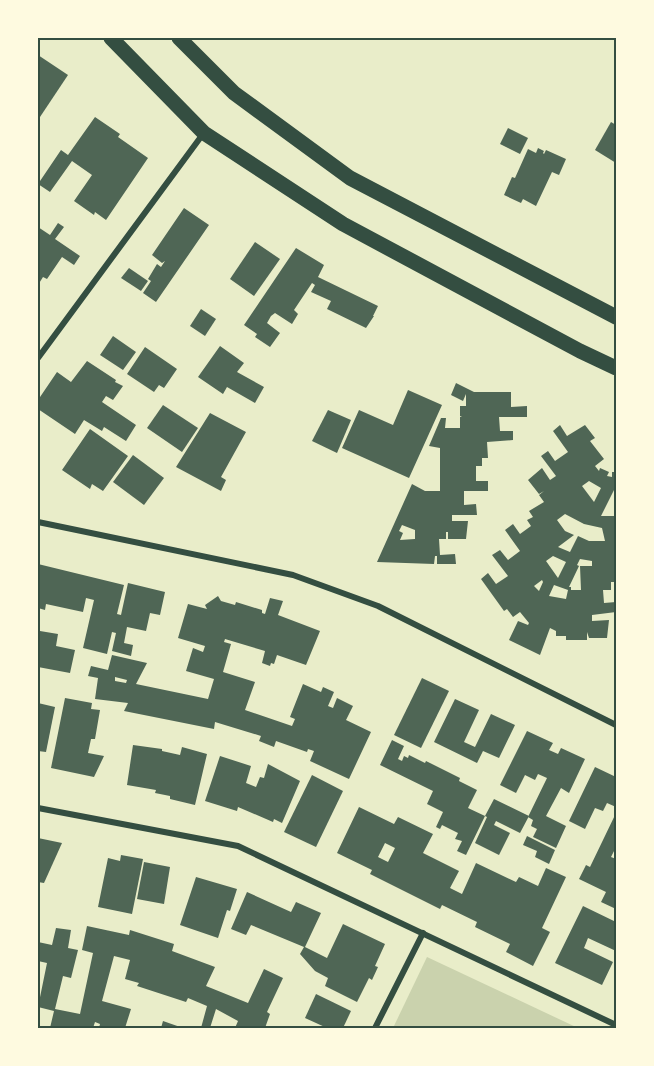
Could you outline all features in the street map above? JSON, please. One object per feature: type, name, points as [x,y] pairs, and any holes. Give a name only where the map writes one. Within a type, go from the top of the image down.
[{"type":"main road","points":[[111,38],[204,133],[343,224],[616,369]]},
{"type":"main road","points":[[179,38],[234,93],[350,178],[616,317]]},
{"type":"street","points":[[38,358],[204,133]]},
{"type":"street","points":[[38,522],[293,575],[378,606],[616,725]]},
{"type":"street","points":[[38,808],[238,846],[616,1025]]},
{"type":"street","points":[[375,1029],[423,933]]},
{"type":"green space","points":[[427,957],[578,1028],[393,1028]]},
{"type":"building","points":[[38,55],[68,75],[38,120]]},
{"type":"building","points":[[95,117],[120,134],[118,137],[148,158],[106,220],[95,212],[94,215],[74,201],[92,175],[72,161],[50,192],[38,184],[61,150],[68,155]]},
{"type":"building","points":[[611,122],[616,125],[616,163],[595,150]]},
{"type":"building","points":[[508,128],[528,138],[520,154],[500,144]]},
{"type":"building","points":[[538,148],[544,151],[544,154],[546,150],[566,159],[559,175],[552,172],[536,206],[523,199],[521,203],[504,195],[512,177],[515,178],[528,149],[536,153]]},
{"type":"building","points":[[184,208],[209,225],[156,302],[143,293],[151,281],[148,279],[157,264],[161,267],[165,261],[162,263],[152,255]]},
{"type":"building","points":[[58,223],[64,227],[55,239],[80,256],[74,265],[62,257],[47,279],[43,277],[38,285],[38,227],[50,235]]},
{"type":"building","points":[[255,242],[280,259],[254,296],[230,279]]},
{"type":"building","points":[[296,248],[324,265],[318,277],[378,306],[366,328],[327,309],[331,301],[311,292],[315,285],[312,283],[294,310],[298,314],[292,324],[275,313],[271,316],[267,323],[280,333],[270,347],[255,337],[257,334],[244,325]]},
{"type":"building","points":[[129,268],[148,281],[141,291],[121,278]]},
{"type":"building","points":[[201,309],[216,319],[205,336],[190,326]]},
{"type":"building","points":[[113,336],[136,352],[123,370],[100,355]]},
{"type":"building","points":[[220,346],[244,363],[237,372],[264,387],[255,403],[227,387],[223,394],[198,377]]},
{"type":"building","points":[[145,347],[177,369],[164,388],[159,385],[154,392],[127,374]]},
{"type":"building","points":[[87,361],[123,386],[113,400],[106,396],[102,402],[136,425],[126,441],[104,427],[102,431],[84,420],[75,434],[38,409],[38,400],[57,372],[71,382]]},
{"type":"building","points":[[456,383],[474,392],[511,392],[511,407],[527,406],[527,417],[499,417],[500,431],[513,431],[513,440],[487,442],[488,458],[482,458],[482,466],[476,466],[476,481],[488,481],[488,491],[464,491],[464,505],[476,504],[477,515],[452,515],[452,521],[468,521],[466,539],[448,539],[448,532],[446,532],[446,539],[439,539],[440,555],[455,554],[456,564],[437,564],[437,556],[435,556],[434,564],[377,562],[412,484],[425,491],[440,491],[440,448],[429,446],[441,418],[446,418],[445,428],[460,428],[460,417],[462,417],[460,406],[466,406],[466,394],[463,401],[451,395]],"holes":[[[402,525],[415,530],[415,539],[400,540],[403,533],[399,531]]]},
{"type":"building","points":[[408,390],[442,405],[409,478],[342,448],[359,410],[393,425]]},
{"type":"building","points":[[163,405],[198,428],[182,452],[147,428]]},
{"type":"building","points":[[328,410],[351,420],[337,453],[312,441]]},
{"type":"building","points":[[210,413],[246,432],[221,477],[226,480],[221,491],[176,467]]},
{"type":"building","points":[[560,425],[567,436],[585,425],[595,438],[590,441],[604,459],[595,466],[599,471],[600,468],[609,472],[607,476],[612,477],[612,472],[616,472],[616,491],[614,490],[601,516],[616,516],[616,582],[611,582],[611,590],[603,590],[604,603],[616,602],[616,612],[592,615],[592,621],[609,620],[607,638],[589,638],[587,632],[587,640],[566,640],[566,636],[556,636],[556,631],[550,628],[540,655],[509,640],[518,621],[528,625],[529,623],[520,612],[513,617],[507,609],[504,611],[481,579],[488,573],[496,584],[508,576],[492,555],[500,550],[508,560],[520,551],[505,530],[513,524],[520,534],[531,526],[527,520],[533,517],[529,511],[544,502],[539,495],[544,491],[539,494],[528,480],[542,468],[550,480],[556,476],[541,456],[548,451],[555,461],[568,452],[553,431]],"holes":[[[589,481],[601,488],[594,502],[582,486]],[[565,514],[584,524],[602,528],[605,541],[589,541],[578,536],[570,552],[558,547],[574,535],[565,531],[557,520]],[[553,556],[566,562],[558,578],[546,561]],[[580,559],[592,561],[592,566],[580,566],[581,590],[571,590],[569,587],[579,566],[577,565]],[[542,580],[543,582],[539,591],[534,586]],[[554,585],[568,590],[566,599],[549,596]]]},
{"type":"building","points":[[90,429],[128,456],[103,491],[92,484],[90,489],[62,470]]},
{"type":"building","points":[[133,455],[164,478],[144,505],[113,482]]},
{"type":"building","points":[[38,564],[124,585],[117,614],[121,615],[128,583],[165,592],[160,615],[150,613],[146,631],[127,627],[124,643],[133,645],[131,656],[112,651],[116,633],[112,632],[107,654],[83,648],[94,600],[86,598],[83,612],[46,604],[45,610],[38,608]]},
{"type":"building","points":[[218,596],[221,601],[235,605],[236,602],[262,610],[265,614],[270,598],[283,601],[278,615],[320,631],[306,665],[277,655],[274,664],[271,663],[270,666],[262,663],[265,651],[225,639],[224,642],[231,644],[223,672],[255,682],[245,710],[292,726],[295,719],[290,717],[303,684],[321,692],[323,687],[334,692],[328,706],[333,708],[337,698],[353,706],[346,720],[371,732],[349,779],[310,761],[314,751],[308,749],[307,752],[276,741],[274,747],[259,741],[261,736],[215,722],[214,729],[124,711],[128,703],[95,699],[98,678],[88,676],[91,666],[108,670],[112,655],[147,663],[136,684],[208,699],[214,679],[186,671],[193,648],[203,652],[205,646],[178,638],[188,604],[207,609],[205,605]],"holes":[[[115,677],[127,680],[126,683],[115,681]]]},
{"type":"building","points":[[40,631],[58,634],[56,646],[75,650],[70,673],[38,667]]},
{"type":"building","points":[[422,678],[449,691],[421,748],[394,735]]},
{"type":"building","points":[[65,698],[92,703],[91,709],[100,710],[95,739],[91,739],[88,753],[104,756],[94,777],[51,768]]},
{"type":"building","points":[[455,699],[479,710],[464,742],[475,747],[491,714],[515,725],[499,758],[483,751],[477,763],[434,742]]},
{"type":"building","points":[[38,703],[55,707],[46,752],[38,751]]},
{"type":"building","points":[[527,731],[553,743],[549,750],[558,754],[561,748],[585,759],[569,793],[561,788],[546,816],[566,826],[556,848],[533,837],[537,829],[531,826],[533,820],[528,817],[547,778],[538,774],[535,780],[525,775],[516,793],[500,785]]},
{"type":"building","points":[[392,740],[404,746],[398,759],[402,761],[404,756],[408,758],[409,755],[425,763],[426,761],[460,778],[459,781],[477,790],[468,808],[485,816],[466,855],[457,851],[462,841],[455,839],[458,833],[442,825],[440,829],[436,827],[443,812],[427,804],[433,791],[380,765]]},
{"type":"building","points":[[133,745],[162,749],[162,751],[180,755],[182,747],[207,754],[195,805],[170,799],[170,796],[155,793],[156,790],[127,785]]},
{"type":"building","points":[[220,756],[251,766],[246,783],[256,787],[260,777],[264,778],[268,764],[300,781],[282,823],[274,819],[273,822],[238,807],[237,811],[205,801]]},
{"type":"building","points":[[595,767],[616,777],[616,807],[607,803],[603,811],[595,808],[585,829],[569,821]]},
{"type":"building","points":[[312,775],[343,791],[316,847],[284,832]]},
{"type":"building","points":[[494,799],[529,816],[520,833],[496,821],[494,825],[510,833],[499,855],[475,843],[487,817],[485,816]]},
{"type":"building","points":[[359,807],[394,824],[398,817],[433,834],[423,853],[459,871],[450,888],[462,894],[476,863],[516,882],[519,877],[538,886],[546,868],[566,877],[542,928],[550,932],[533,966],[506,952],[510,944],[475,927],[477,922],[442,905],[440,909],[370,874],[372,870],[337,853]],"holes":[[[385,843],[395,848],[388,862],[378,857]]]},
{"type":"building","points":[[616,813],[616,847],[611,857],[616,859],[616,909],[601,902],[606,892],[579,879],[586,865],[590,867]]},
{"type":"building","points":[[527,836],[555,850],[549,864],[535,857],[537,851],[523,845]]},
{"type":"building","points":[[38,838],[62,843],[44,883],[38,882]]},
{"type":"building","points":[[121,855],[143,859],[132,914],[98,907],[108,858],[120,861]]},
{"type":"building","points":[[144,862],[170,867],[164,904],[137,899]]},
{"type":"building","points":[[196,877],[237,889],[218,938],[180,925]]},
{"type":"building","points":[[247,892],[291,912],[296,902],[321,913],[305,947],[327,958],[343,924],[385,944],[375,966],[378,967],[372,980],[369,978],[357,1002],[325,986],[328,978],[315,971],[300,954],[304,947],[251,925],[246,935],[231,929]]},
{"type":"building","points":[[583,906],[616,922],[616,951],[588,938],[584,948],[613,962],[602,985],[555,963]]},
{"type":"building","points":[[87,926],[129,935],[130,930],[174,944],[172,951],[215,967],[206,986],[248,1003],[264,969],[283,978],[267,1012],[270,1014],[265,1028],[235,1028],[238,1021],[216,1009],[210,1028],[201,1028],[207,1006],[188,998],[186,1002],[137,986],[139,983],[125,979],[130,960],[114,956],[102,1001],[131,1009],[125,1028],[99,1028],[100,1024],[95,1022],[93,1028],[50,1028],[54,1011],[38,1007],[47,963],[38,961],[38,942],[52,945],[56,928],[71,930],[68,948],[78,950],[71,978],[63,976],[55,1009],[80,1014],[93,953],[82,950]]},
{"type":"building","points":[[316,994],[351,1011],[343,1028],[327,1028],[305,1018]]},
{"type":"building","points":[[163,1021],[183,1028],[161,1028]]}]
